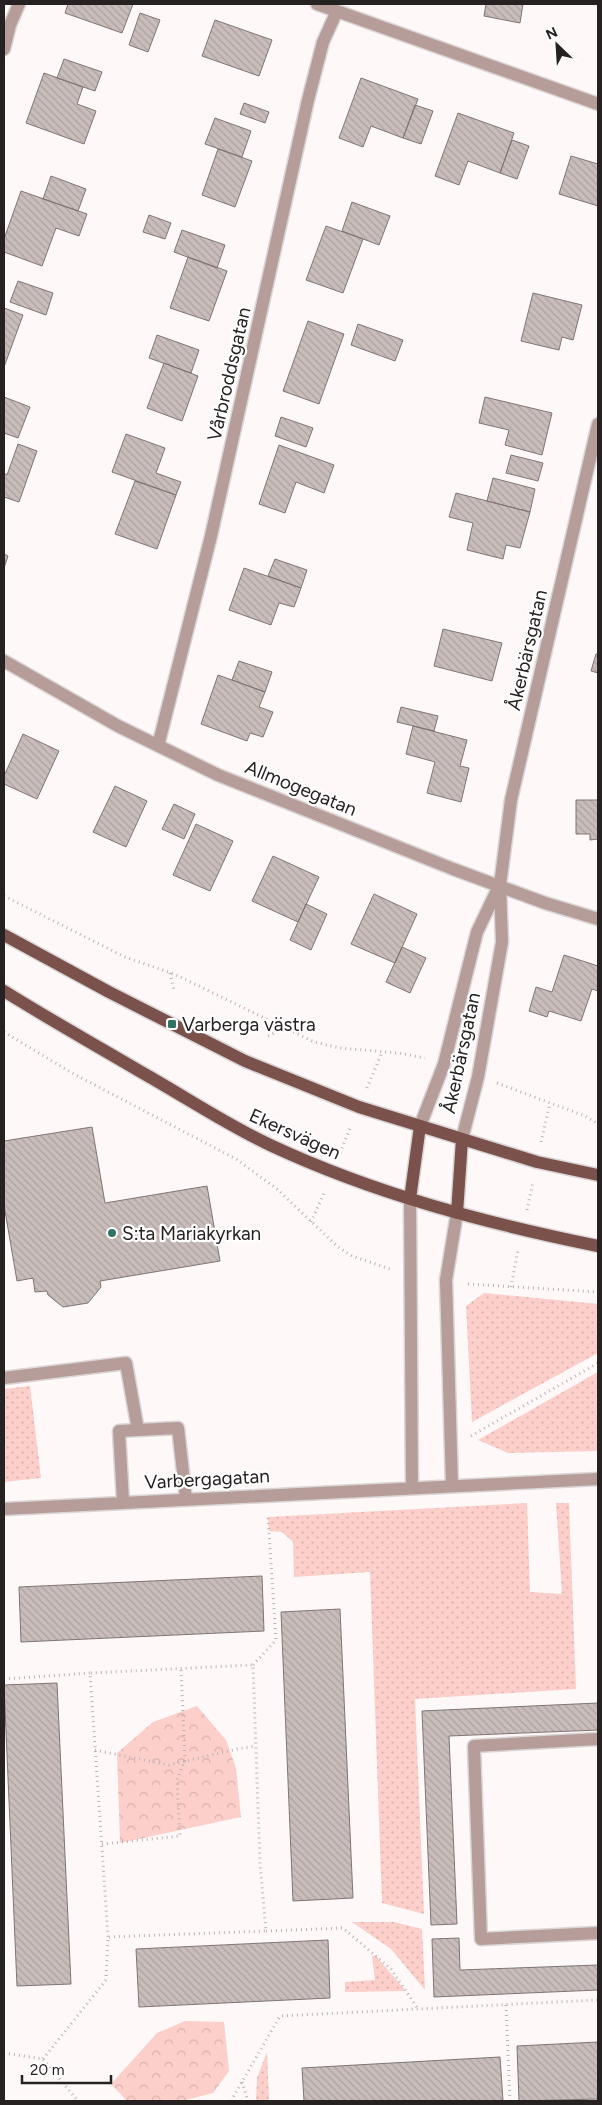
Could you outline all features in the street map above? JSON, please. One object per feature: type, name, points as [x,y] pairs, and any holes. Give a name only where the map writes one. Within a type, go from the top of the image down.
[{"type":"main road","points":[[4,935],[109,992],[245,1061],[359,1107],[537,1162],[598,1175]]},
{"type":"main road","name":"Ekersvägen","points":[[4,991],[232,1126],[271,1145],[334,1172],[410,1199],[523,1230],[598,1246]]},
{"type":"main road","points":[[410,1199],[420,1126]]},
{"type":"main road","points":[[457,1213],[462,1139]]},
{"type":"street","points":[[4,49],[10,24],[19,4]]},
{"type":"street","points":[[317,4],[598,104]]},
{"type":"street","name":"Vårbroddsgatan","points":[[158,746],[211,536],[308,100],[324,42],[337,11]]},
{"type":"street","name":"Åkerbärsgatan","points":[[462,1139],[478,1076],[502,942],[500,885],[511,800],[598,424]]},
{"type":"street","name":"Allmogegatan","points":[[4,661],[158,746],[218,775],[453,869],[545,903],[598,919]]},
{"type":"street","name":"Åkerbärsgatan","points":[[420,1126],[444,1064],[477,932],[500,885]]},
{"type":"street","points":[[410,1199],[412,1488]]},
{"type":"street","points":[[452,1486],[446,1280],[457,1213]]},
{"type":"street","points":[[4,1378],[126,1363],[138,1430]]},
{"type":"street","points":[[123,1502],[119,1431],[178,1428],[186,1499]]},
{"type":"street","name":"Varbergagatan","points":[[4,1509],[598,1480]]},
{"type":"street","points":[[598,1739],[474,1746],[481,1939],[598,1933]]},
{"type":"path","points":[[4,896],[125,957],[170,973],[314,1042],[340,1048],[431,1059]]},
{"type":"path","points":[[170,973],[174,990]]},
{"type":"path","points":[[268,1036],[285,1028]]},
{"type":"path","points":[[4,1032],[72,1073],[236,1160],[277,1188],[338,1247],[352,1256],[396,1270]]},
{"type":"path","points":[[311,1222],[334,1172],[382,1052]]},
{"type":"path","points":[[496,1083],[585,1116],[598,1124]]},
{"type":"path","points":[[511,1287],[550,1103]]},
{"type":"path","points":[[470,1284],[598,1292]]},
{"type":"path","points":[[451,1437],[469,1437],[598,1363]]},
{"type":"path","points":[[4,1679],[253,1665],[276,1640],[267,1495]]},
{"type":"path","points":[[253,1665],[260,1863],[266,1931]]},
{"type":"path","points":[[102,1844],[180,1836],[177,1780],[185,1760],[182,1669]]},
{"type":"path","points":[[43,2059],[106,1980],[108,1937],[90,1673]]},
{"type":"path","points":[[96,1750],[169,1765],[256,1746]]},
{"type":"path","points":[[108,1937],[343,1928],[391,1969],[418,2009]]},
{"type":"path","points":[[231,2101],[280,2016],[598,2000]]},
{"type":"path","points":[[506,2005],[510,2101]]},
{"type":"path","points":[[4,2053],[43,2059],[78,2101]]},
{"type":"path","points":[[242,2082],[248,2101]]},
{"type":"green space","points":[[484,1293],[598,1304],[598,1353],[472,1422],[466,1306]]},
{"type":"green space","points":[[598,1372],[598,1451],[508,1453],[478,1440]]},
{"type":"green space","points":[[30,1386],[41,1478],[4,1482],[4,1389]]},
{"type":"green space","points":[[527,1503],[530,1592],[562,1594],[556,1503],[569,1503],[576,1689],[415,1699],[424,1914],[382,1903],[370,1572],[294,1577],[293,1542],[282,1532],[269,1531],[268,1517]]},
{"type":"green space","points":[[197,1706],[226,1740],[236,1768],[241,1817],[120,1843],[117,1753],[153,1722]]},
{"type":"green space","points":[[352,1922],[394,1922],[422,1929],[425,1990],[391,1949]]},
{"type":"green space","points":[[375,1955],[406,1991],[345,1992],[345,1982],[375,1980],[372,1956]]},
{"type":"green space","points":[[185,2021],[224,2022],[229,2071],[213,2093],[182,2101],[127,2101],[111,2084],[157,2033]]},
{"type":"green space","points":[[267,2052],[269,2101],[256,2101],[257,2078]]},
{"type":"building","points":[[68,4],[133,4],[122,33],[65,13]]},
{"type":"building","points":[[486,4],[523,4],[520,23],[484,16]]},
{"type":"building","points":[[140,13],[160,20],[148,52],[129,45]]},
{"type":"building","points":[[215,20],[272,40],[259,76],[202,56]]},
{"type":"building","points":[[64,59],[102,72],[95,91],[57,78]]},
{"type":"building","points":[[44,73],[83,87],[77,104],[96,111],[84,144],[26,123]]},
{"type":"building","points":[[361,78],[418,99],[403,138],[371,126],[363,147],[339,138]]},
{"type":"building","points":[[244,103],[269,112],[265,123],[240,114]]},
{"type":"building","points":[[415,105],[433,111],[421,144],[403,138]]},
{"type":"building","points":[[458,113],[514,133],[500,173],[468,161],[459,185],[435,176]]},
{"type":"building","points":[[215,118],[251,131],[242,157],[205,144]]},
{"type":"building","points":[[512,140],[529,146],[517,179],[500,173]]},
{"type":"building","points":[[218,149],[252,161],[235,207],[202,195]]},
{"type":"building","points":[[571,156],[598,164],[598,206],[559,194]]},
{"type":"building","points":[[51,176],[86,189],[78,211],[43,199]]},
{"type":"building","points":[[21,191],[87,214],[79,236],[56,228],[42,266],[4,252],[4,239]]},
{"type":"building","points":[[352,202],[390,216],[379,245],[342,231]]},
{"type":"building","points":[[149,215],[171,223],[165,239],[143,232]]},
{"type":"building","points":[[326,226],[363,239],[343,293],[306,280]]},
{"type":"building","points":[[182,230],[225,245],[217,268],[174,252]]},
{"type":"building","points":[[188,257],[227,271],[209,321],[170,308]]},
{"type":"building","points":[[18,281],[53,293],[46,315],[10,302]]},
{"type":"building","points":[[533,293],[582,305],[573,340],[562,337],[559,350],[521,341]]},
{"type":"building","points":[[4,308],[23,315],[4,367]]},
{"type":"building","points":[[308,321],[344,334],[319,404],[283,391]]},
{"type":"building","points":[[358,324],[403,340],[395,361],[351,345]]},
{"type":"building","points":[[157,335],[199,350],[191,373],[149,358]]},
{"type":"building","points":[[164,363],[198,376],[182,421],[147,408]]},
{"type":"building","points":[[4,397],[30,407],[18,438],[4,433]]},
{"type":"building","points":[[485,397],[552,413],[542,455],[505,445],[509,430],[479,423]]},
{"type":"building","points":[[281,417],[313,428],[306,447],[275,436]]},
{"type":"building","points":[[126,434],[165,448],[156,473],[181,482],[176,495],[112,472]]},
{"type":"building","points":[[18,444],[37,451],[19,502],[4,497],[4,473],[7,475]]},
{"type":"building","points":[[279,445],[334,465],[324,493],[296,482],[285,513],[259,504]]},
{"type":"building","points":[[511,455],[543,463],[538,481],[506,473]]},
{"type":"building","points":[[493,478],[535,489],[530,512],[487,501]]},
{"type":"building","points":[[135,481],[176,495],[157,549],[115,534]]},
{"type":"building","points":[[456,493],[530,512],[520,548],[506,545],[503,559],[467,550],[473,523],[449,517]]},
{"type":"building","points":[[4,554],[8,556],[4,568]]},
{"type":"building","points":[[275,559],[307,570],[301,588],[268,576]]},
{"type":"building","points":[[244,568],[301,588],[294,607],[279,603],[271,625],[229,610]]},
{"type":"building","points":[[443,629],[502,643],[492,681],[434,666]]},
{"type":"building","points":[[596,654],[598,654],[598,673],[591,671]]},
{"type":"building","points":[[239,661],[272,672],[265,692],[232,680]]},
{"type":"building","points":[[218,675],[265,692],[259,707],[273,712],[263,737],[250,733],[247,741],[201,724]]},
{"type":"building","points":[[401,707],[438,716],[434,731],[397,722]]},
{"type":"building","points":[[413,726],[467,740],[460,766],[469,768],[461,802],[427,793],[435,762],[406,754]]},
{"type":"building","points":[[23,734],[59,751],[37,799],[4,784],[4,776]]},
{"type":"building","points":[[115,786],[147,801],[126,847],[93,832]]},
{"type":"building","points":[[576,800],[598,800],[598,839],[590,840],[590,834],[576,834]]},
{"type":"building","points":[[174,804],[195,814],[184,839],[162,829]]},
{"type":"building","points":[[196,824],[233,841],[210,891],[173,875]]},
{"type":"building","points":[[273,856],[319,877],[298,922],[252,901]]},
{"type":"building","points":[[374,894],[417,914],[395,963],[351,944]]},
{"type":"building","points":[[306,904],[327,914],[311,950],[290,940]]},
{"type":"building","points":[[402,947],[426,958],[410,993],[386,982]]},
{"type":"building","points":[[564,955],[598,966],[598,991],[592,989],[581,1021],[549,1011],[547,1017],[529,1011],[536,987],[552,992]]},
{"type":"building","name":"S:ta Mariakyrkan","points":[[92,1127],[105,1203],[207,1186],[220,1261],[100,1281],[101,1287],[88,1303],[63,1307],[48,1295],[47,1291],[35,1292],[33,1278],[17,1281],[4,1205],[4,1141]]},
{"type":"building","points":[[262,1576],[264,1631],[21,1642],[19,1587]]},
{"type":"building","points":[[340,1609],[353,1898],[293,1901],[281,1612]]},
{"type":"building","points":[[57,1683],[71,1984],[17,1986],[4,1685]]},
{"type":"building","points":[[598,1703],[598,1730],[449,1736],[457,1924],[431,1925],[422,1711]]},
{"type":"building","points":[[459,1938],[460,1970],[598,1965],[598,1990],[434,1997],[432,1939]]},
{"type":"building","points":[[328,1940],[330,1998],[139,2007],[136,1949]]},
{"type":"building","points":[[598,2042],[598,2099],[519,2101],[517,2046]]},
{"type":"building","points":[[500,2057],[503,2101],[304,2101],[302,2068]]},
{"type":"place","name":"Varberga västra","points":[[172,1024]]},
{"type":"place","name":"S:ta Mariakyrkan","points":[[112,1233]]}]
